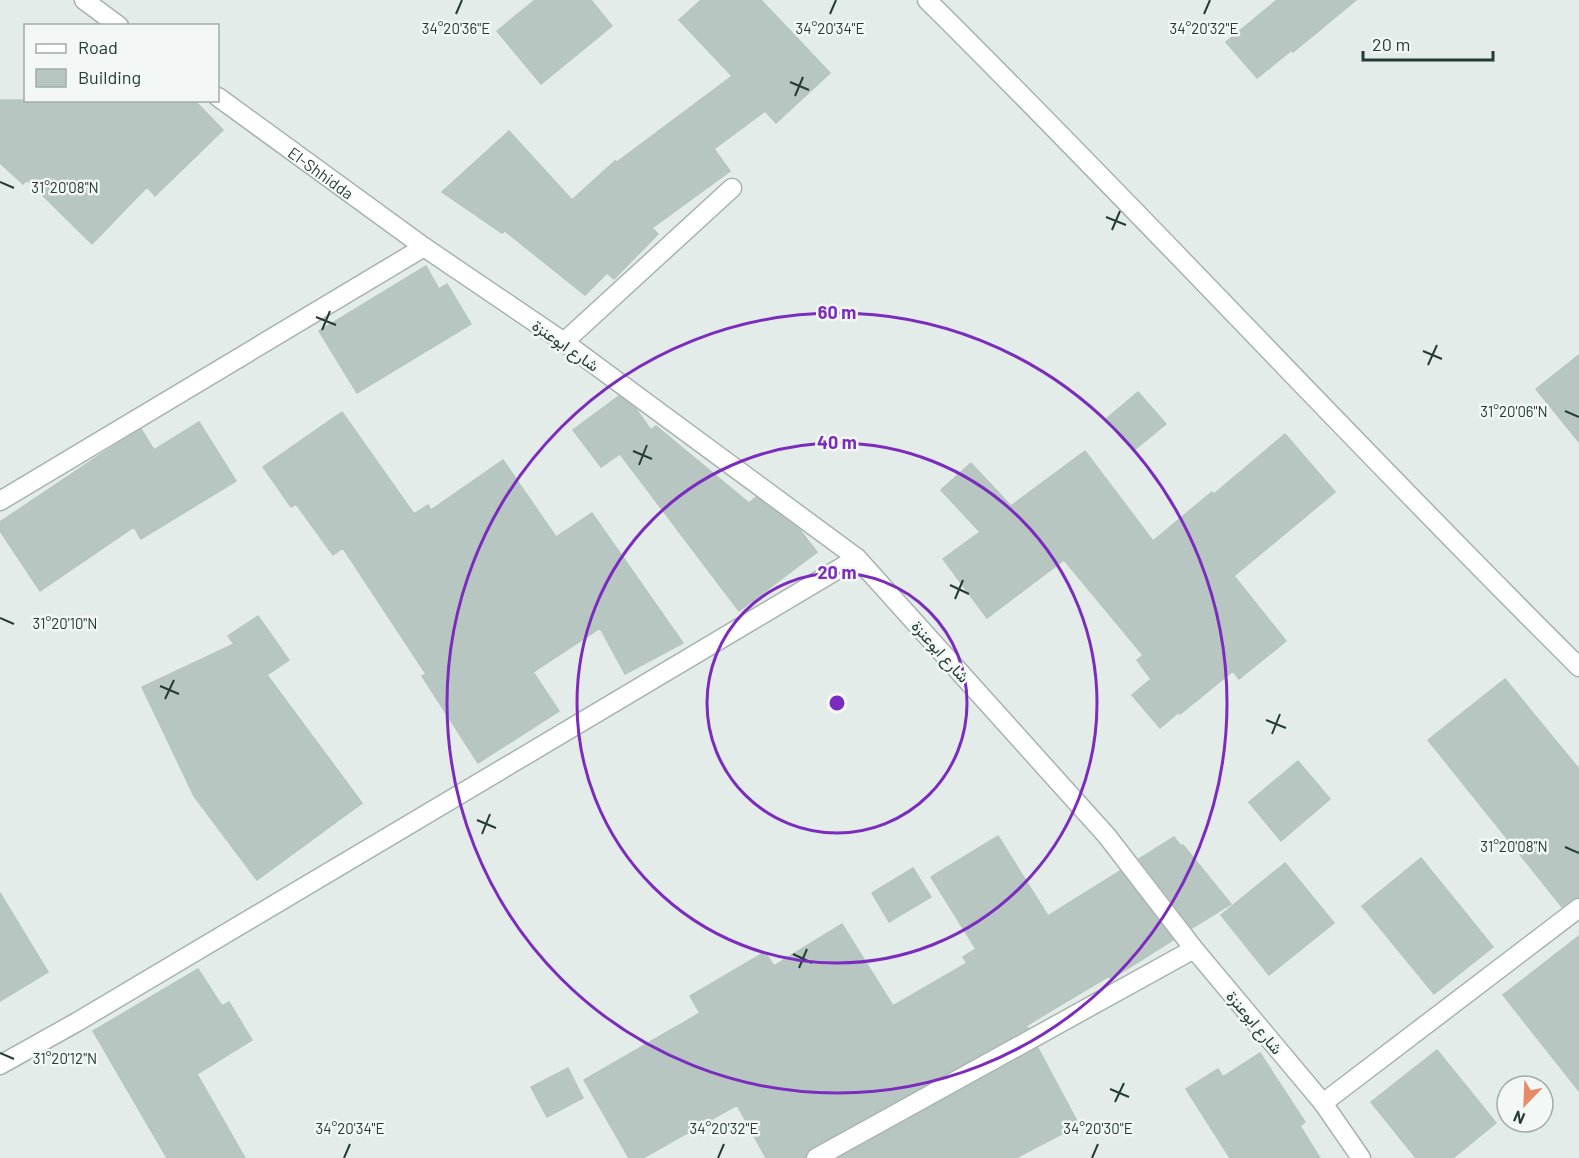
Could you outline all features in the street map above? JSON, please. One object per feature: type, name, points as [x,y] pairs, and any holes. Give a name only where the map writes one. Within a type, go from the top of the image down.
[{"type":"street","points":[[84,0],[116,24]]},
{"type":"street","points":[[927,0],[1028,99],[1462,550],[1579,667]]},
{"type":"street","name":"El-Shhidda","points":[[219,98],[424,247]]},
{"type":"street","points":[[564,342],[732,188]]},
{"type":"street","points":[[0,501],[424,247]]},
{"type":"street","name":"شارع ابوعنزة","points":[[424,247],[564,342],[857,558],[1107,836],[1194,949],[1323,1103],[1361,1158]]},
{"type":"street","points":[[0,1065],[77,1022],[857,558]]},
{"type":"street","points":[[1323,1103],[1579,908]]},
{"type":"street","points":[[816,1158],[1194,949]]},
{"type":"building","points":[[535,0],[591,0],[612,26],[541,84],[497,31]]},
{"type":"building","points":[[701,0],[761,0],[830,73],[776,123],[765,111],[714,149],[730,171],[652,228],[658,234],[614,279],[607,273],[585,295],[505,231],[502,233],[442,192],[509,131],[572,200],[615,161],[617,162],[732,76],[679,20]]},
{"type":"building","points":[[1277,0],[1356,0],[1293,52],[1292,50],[1257,78],[1226,42]]},
{"type":"building","points":[[0,100],[196,102],[223,130],[155,196],[147,187],[92,244],[27,180],[23,184],[0,163]]},
{"type":"building","points":[[426,266],[439,289],[447,284],[471,324],[357,393],[319,331]]},
{"type":"building","points":[[1579,355],[1579,442],[1536,389]]},
{"type":"building","points":[[1138,392],[1166,424],[1133,451],[1106,419]]},
{"type":"building","points":[[619,396],[636,409],[651,430],[656,426],[749,503],[756,497],[800,530],[817,552],[739,611],[620,454],[601,467],[573,430]]},
{"type":"building","points":[[342,412],[414,514],[428,505],[431,510],[503,460],[556,537],[592,513],[683,643],[625,674],[600,628],[533,672],[559,711],[478,763],[422,676],[426,674],[343,548],[333,555],[296,504],[291,507],[263,467]]},
{"type":"building","points":[[199,422],[236,481],[141,539],[134,527],[40,591],[0,531],[0,522],[141,429],[154,450]]},
{"type":"building","points":[[1285,434],[1335,492],[1234,576],[1286,641],[1239,679],[1233,671],[1160,728],[1132,695],[1151,679],[1137,660],[1143,655],[1064,560],[987,618],[943,559],[980,532],[941,490],[971,463],[1011,506],[1085,451],[1153,541],[1212,492],[1214,494]]},
{"type":"building","points":[[258,616],[289,660],[267,675],[362,803],[257,880],[194,796],[142,687],[234,644],[228,636]]},
{"type":"building","points":[[1505,679],[1579,769],[1579,897],[1562,907],[1428,740]]},
{"type":"building","points":[[1298,761],[1330,799],[1281,841],[1249,802]]},
{"type":"building","points":[[998,836],[1048,916],[1120,871],[1173,940],[1111,979],[1109,976],[1057,1007],[1026,1026],[1028,1028],[811,1148],[805,1158],[766,1158],[737,1105],[643,1158],[629,1158],[584,1080],[700,1013],[690,996],[765,952],[774,966],[842,924],[893,1006],[967,963],[963,957],[976,949],[931,877]]},
{"type":"building","points":[[1174,837],[1231,904],[1192,928],[1139,859]]},
{"type":"building","points":[[1421,858],[1493,947],[1434,994],[1362,906]]},
{"type":"building","points":[[1285,863],[1334,923],[1269,975],[1221,915]]},
{"type":"building","points":[[913,868],[931,897],[889,922],[872,893]]},
{"type":"building","points":[[0,893],[48,972],[0,1001]]},
{"type":"building","points":[[1579,936],[1579,1091],[1503,995]]},
{"type":"building","points":[[198,969],[222,1006],[229,1002],[252,1040],[197,1074],[245,1158],[167,1158],[93,1031]]},
{"type":"building","points":[[1038,1048],[1079,1125],[1016,1158],[839,1158]]},
{"type":"building","points":[[1437,1050],[1495,1124],[1453,1158],[1416,1158],[1371,1102]]},
{"type":"building","points":[[1260,1053],[1305,1122],[1300,1126],[1320,1158],[1230,1158],[1186,1089],[1218,1069],[1223,1077]]},
{"type":"building","points":[[568,1068],[583,1098],[547,1117],[531,1087]]}]
